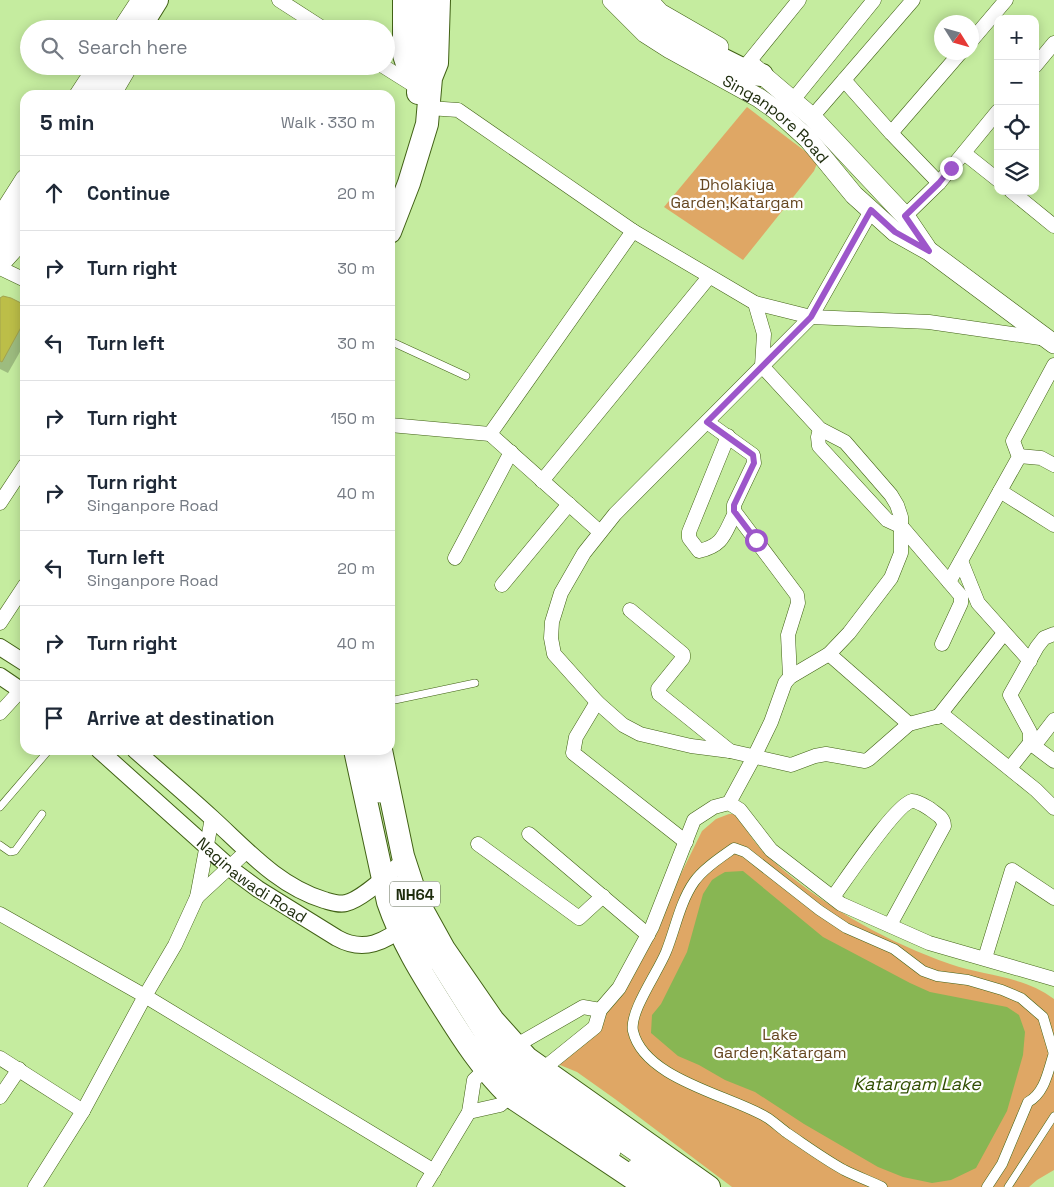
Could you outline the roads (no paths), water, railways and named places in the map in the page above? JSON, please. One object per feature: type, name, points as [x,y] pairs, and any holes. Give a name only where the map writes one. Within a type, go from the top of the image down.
[{"type":"highway","points":[[145,20],[157,0]]},
{"type":"highway","points":[[404,0],[404,55],[407,64],[424,74]]},
{"type":"highway","points":[[395,220],[410,182],[427,124],[429,108],[424,74],[422,0]]},
{"type":"highway","points":[[395,180],[413,127],[424,74],[433,0]]},
{"type":"highway","points":[[424,74],[437,63],[440,0]]},
{"type":"highway","points":[[630,0],[651,20],[678,37],[747,67]]},
{"type":"highway","points":[[100,90],[109,75]]},
{"type":"highway","points":[[4,249],[20,218]]},
{"type":"highway","name":"NH64","points":[[356,755],[394,869],[412,887],[412,922],[419,970],[468,1046],[499,1057],[527,1058],[526,1083]]},
{"type":"highway","name":"NH64","points":[[382,755],[394,869],[388,902],[444,949],[474,994],[499,1057],[526,1083],[646,1187]]},
{"type":"highway","name":"NH64","points":[[526,1083],[709,1187]]},
{"type":"main road","points":[[128,20],[141,0]]},
{"type":"main road","points":[[158,20],[170,0]]},
{"type":"main road","name":"Singanpore Road","points":[[612,0],[645,33],[758,98],[783,116],[808,139],[854,195],[895,232],[929,251],[1051,342]]},
{"type":"main road","name":"Singanpore Road","points":[[648,0],[660,12],[747,67],[812,116],[905,216],[929,251]]},
{"type":"main road","points":[[83,90],[92,75]]},
{"type":"main road","points":[[114,90],[123,75]]},
{"type":"main road","points":[[4,249],[20,196]]},
{"type":"main road","points":[[370,755],[394,869]]},
{"type":"main road","points":[[526,1083],[663,1187]]},
{"type":"main road","points":[[526,1083],[686,1187]]},
{"type":"street","points":[[279,0],[295,4],[314,20]]},
{"type":"street","points":[[747,67],[799,0]]},
{"type":"street","points":[[793,100],[874,0]]},
{"type":"street","points":[[812,116],[913,0]]},
{"type":"street","points":[[979,32],[1006,0]]},
{"type":"street","points":[[1039,61],[1054,43]]},
{"type":"street","points":[[892,133],[954,60]]},
{"type":"street","points":[[395,68],[424,74]]},
{"type":"street","points":[[844,80],[939,183]]},
{"type":"street","points":[[429,108],[458,110],[633,231],[755,303],[811,317],[929,322],[1051,342]]},
{"type":"street","points":[[905,216],[939,183],[994,116]]},
{"type":"street","points":[[964,152],[994,177]]},
{"type":"street","points":[[1016,195],[1054,226]]},
{"type":"street","points":[[871,210],[811,317],[615,514],[584,553],[561,594],[552,622],[554,654],[597,702],[624,725],[640,734],[791,765],[826,754],[864,761],[869,759],[909,724],[943,715],[1010,768],[1054,808]]},
{"type":"street","points":[[490,434],[633,231]]},
{"type":"street","points":[[4,249],[20,273]]},
{"type":"street","points":[[542,481],[709,277]]},
{"type":"street","points":[[469,1112],[500,1105],[595,1027],[600,1010],[619,988],[648,935],[694,820],[714,807],[729,803],[771,722],[785,682],[790,677],[829,654],[849,634],[891,578],[901,554],[902,527],[898,505],[892,495],[845,442],[820,429],[762,366],[764,334],[755,303]]},
{"type":"street","points":[[1019,456],[1012,441],[1054,365]]},
{"type":"street","points":[[707,422],[750,452],[754,459],[754,463],[734,505],[734,511],[797,595],[798,603],[788,635],[790,677]]},
{"type":"street","points":[[395,425],[490,434],[600,532]]},
{"type":"street","points":[[820,429],[818,437],[819,446],[887,520],[902,527],[961,596],[962,600],[942,644]]},
{"type":"street","points":[[728,436],[689,532],[689,538],[699,550],[713,547],[723,538],[736,513]]},
{"type":"street","points":[[455,558],[511,452]]},
{"type":"street","points":[[1019,456],[1040,458],[1054,465]]},
{"type":"street","points":[[949,582],[1019,456]]},
{"type":"street","points":[[0,503],[20,473]]},
{"type":"street","points":[[1000,491],[1054,525]]},
{"type":"street","points":[[502,585],[569,504]]},
{"type":"street","points":[[961,561],[978,603],[1030,660]]},
{"type":"street","points":[[0,623],[20,593]]},
{"type":"street","points":[[630,610],[683,654],[683,658],[658,688],[659,694],[730,751]]},
{"type":"street","points":[[1054,634],[1044,638],[1010,695],[1030,732],[1032,744],[1054,761]]},
{"type":"street","points":[[938,717],[1001,637]]},
{"type":"street","points":[[0,647],[20,661]]},
{"type":"street","points":[[829,654],[909,724]]},
{"type":"street","points":[[0,676],[20,689]]},
{"type":"street","points":[[0,714],[20,694]]},
{"type":"street","points":[[597,702],[576,736],[574,753],[686,842]]},
{"type":"street","points":[[1010,768],[1054,720]]},
{"type":"street","name":"Naginawadi Road","points":[[105,755],[230,868],[258,890],[345,943],[362,946],[374,945],[412,922]]},
{"type":"street","name":"Naginawadi Road","points":[[141,755],[212,818],[258,862],[293,886],[315,897],[337,904],[347,903],[359,897],[394,869]]},
{"type":"street","points":[[833,898],[887,824],[911,801],[921,804],[940,816],[944,826],[890,925]]},
{"type":"street","points":[[729,803],[740,810],[771,850],[841,904],[929,942],[1054,979]]},
{"type":"street","points":[[35,1187],[83,1111],[145,996],[175,945],[197,897],[212,818]]},
{"type":"street","points":[[529,834],[648,935]]},
{"type":"street","points":[[478,844],[580,918],[603,896]]},
{"type":"street","points":[[882,1187],[844,1170],[766,1117],[710,1094],[663,1069],[645,1055],[636,1037],[633,1030],[635,1010],[645,995],[665,955],[684,901],[694,882],[734,848],[744,852],[819,910],[846,928],[894,950],[923,971],[937,976],[968,980],[1002,990],[1021,998],[1043,1017],[1054,1054],[1041,1092],[1036,1098],[1028,1102],[1002,1164],[987,1187]]},
{"type":"street","points":[[197,897],[247,851]]},
{"type":"street","points":[[985,958],[1012,870],[1054,898]]},
{"type":"street","points":[[0,914],[145,996],[434,1171]]},
{"type":"street","points":[[424,1187],[469,1112],[474,1080],[499,1057],[583,1007],[600,1010]]},
{"type":"street","points":[[0,1058],[83,1111]]},
{"type":"street","points":[[0,1097],[18,1069]]},
{"type":"lane","points":[[395,343],[466,376]]},
{"type":"lane","points":[[395,700],[475,683]]},
{"type":"lane","points":[[0,807],[45,755]]},
{"type":"lane","points":[[0,845],[10,852],[15,851],[42,814]]},
{"type":"lane","points":[[1008,1187],[1054,1116]]},
{"type":"water","name":"Katargam Lake","points":[[743,871],[823,937],[910,983],[930,992],[1007,1007],[1019,1015],[1025,1032],[1023,1055],[1007,1111],[976,1168],[951,1180],[932,1183],[903,1177],[878,1167],[804,1124],[755,1092],[725,1080],[699,1065],[678,1056],[651,1033],[652,1015],[661,1004],[687,952],[703,894],[712,880],[718,876],[725,872]]},
{"type":"park label","name":"Dholakiya Garden,Katargam","points":[[737,193]]},
{"type":"park label","name":"Lake Garden,Katargam","points":[[780,1043]]}]
